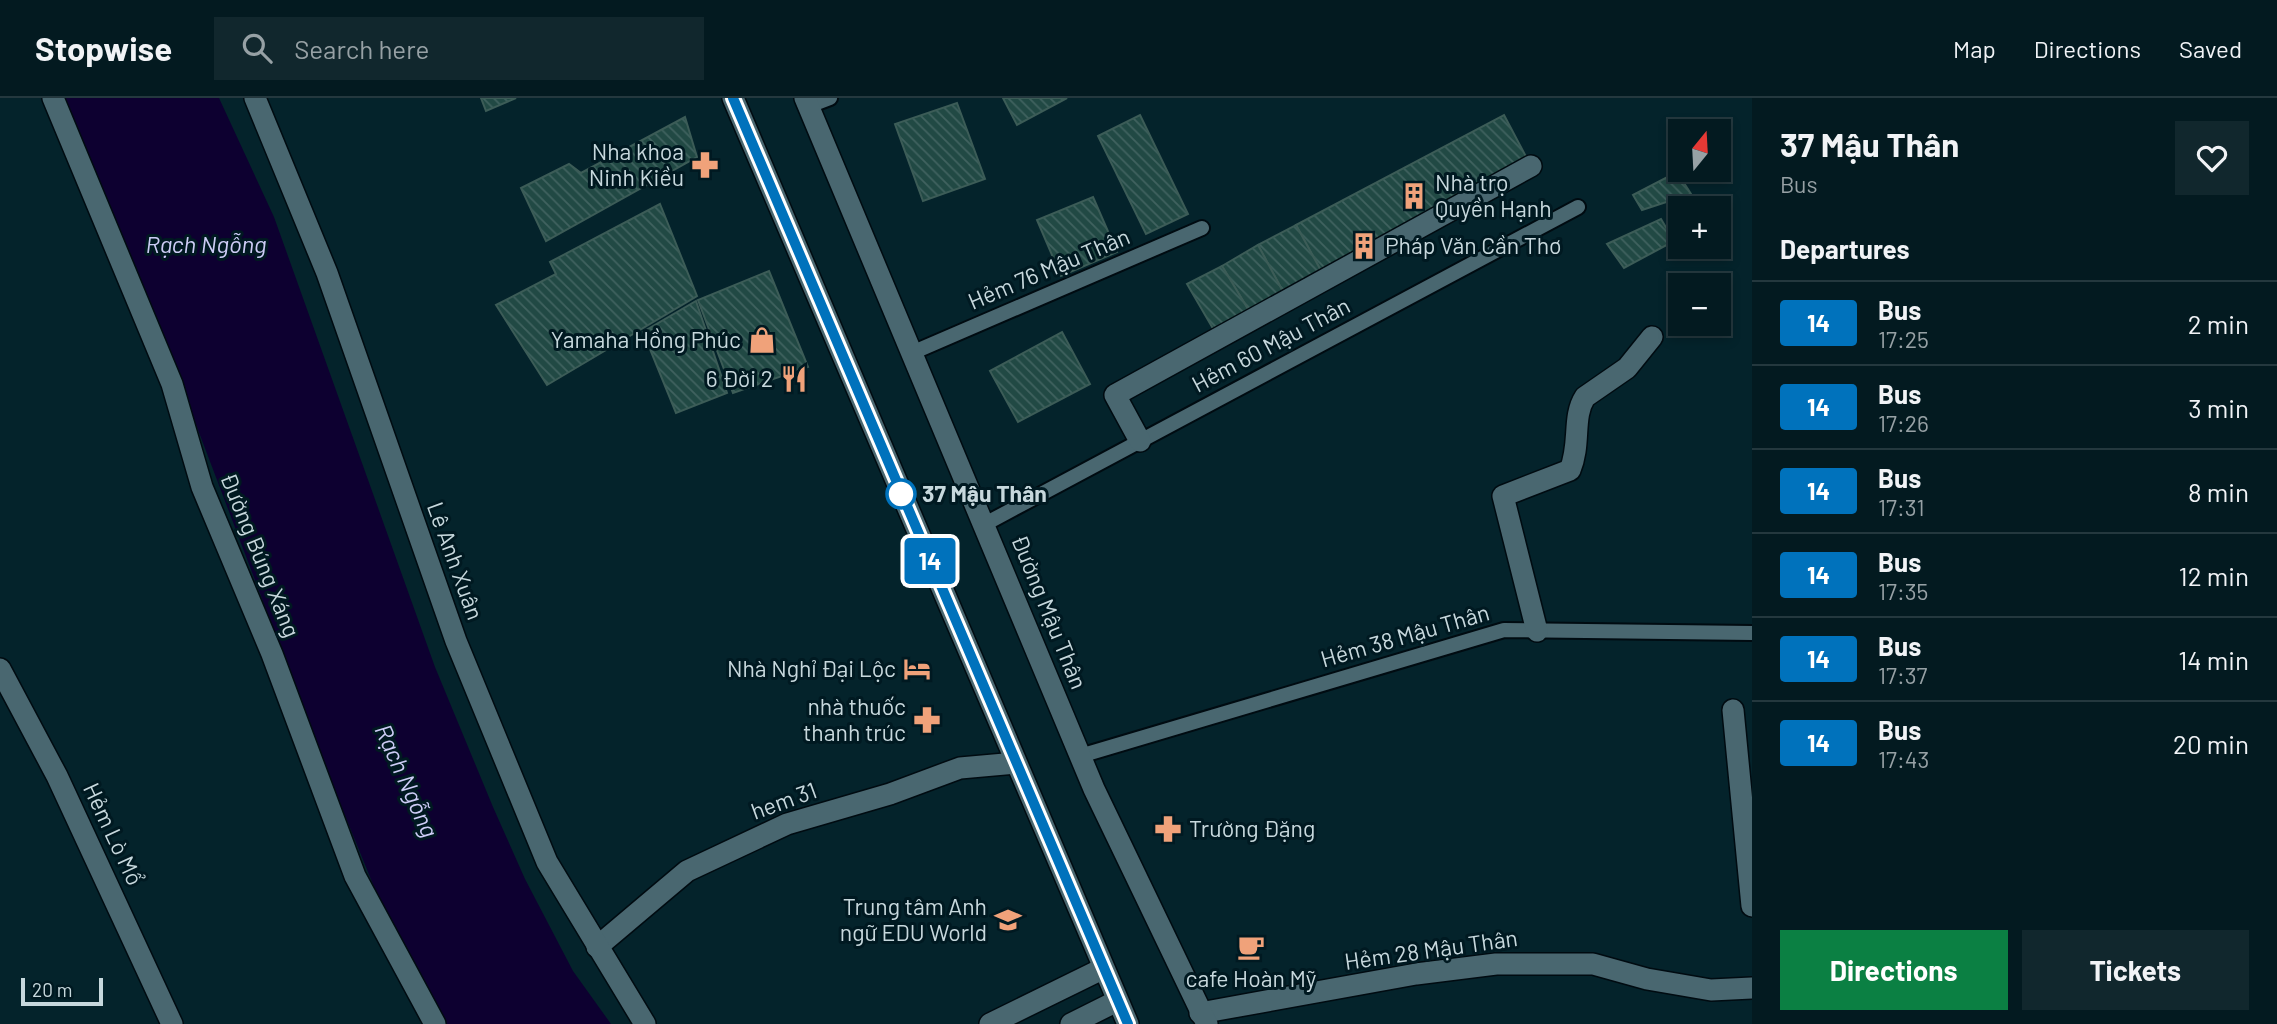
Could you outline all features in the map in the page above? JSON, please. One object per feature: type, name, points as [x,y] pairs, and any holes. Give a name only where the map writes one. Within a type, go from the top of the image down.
[{"type":"street","name":"Đường Búng Xáng","points":[[53,98],[172,384],[202,487],[272,654],[355,876],[435,1024]]},
{"type":"street","name":"Lê Anh Xuân","points":[[256,98],[327,273],[456,641],[547,862],[645,1024]]},
{"type":"street","points":[[733,98],[1102,969],[1128,1024]]},
{"type":"street","name":"Đường Mậu Thân","points":[[807,102],[914,352],[1080,756],[1203,1019]]},
{"type":"street","points":[[1140,441],[1115,395],[1531,166]]},
{"type":"street","points":[[1537,631],[1503,496],[1570,470],[1577,454],[1580,405],[1585,397],[1627,368],[1652,337]]},
{"type":"street","name":"Hẻm Lò Mổ","points":[[0,669],[57,776],[172,1024]]},
{"type":"street","points":[[1733,710],[1752,906]]},
{"type":"street","name":"hem 31","points":[[597,947],[687,871],[787,824],[890,794],[960,768],[1016,763]]},
{"type":"street","name":"Hẻm 28 Mậu Thân","points":[[1203,1019],[1416,974],[1496,964],[1592,964],[1647,979],[1711,990],[1752,988]]},
{"type":"street","points":[[990,1024],[1102,969]]},
{"type":"street","points":[[1071,1024],[1117,1001]]},
{"type":"lane","points":[[807,102],[830,98]]},
{"type":"lane","name":"Hẻm 60 Mậu Thân","points":[[985,524],[1578,207]]},
{"type":"lane","name":"Hẻm 76 Mậu Thân","points":[[914,352],[1202,228]]},
{"type":"lane","name":"Hẻm 38 Mậu Thân","points":[[1080,756],[1504,630],[1752,633]]},
{"type":"water","name":"Rạch Ngỗng","points":[[60,98],[219,98],[274,217],[435,667],[493,807],[525,879],[573,971],[611,1024],[445,1024],[392,931],[335,791],[137,269]]},
{"type":"building","points":[[481,98],[516,98],[486,111]]},
{"type":"building","points":[[1003,98],[1067,98],[1017,125]]},
{"type":"building","points":[[957,103],[985,179],[923,201],[895,124]]},
{"type":"building","points":[[1140,115],[1188,214],[1146,234],[1098,136]]},
{"type":"building","name":"Nhà trọ Quyền Hạnh","points":[[1504,115],[1531,166],[1325,278],[1296,225]]},
{"type":"building","points":[[685,117],[697,157],[546,241],[521,188],[569,164],[581,173]]},
{"type":"building","points":[[1668,177],[1668,182],[1683,182],[1691,194],[1668,196],[1668,202],[1642,210],[1633,195]]},
{"type":"building","points":[[1093,197],[1117,252],[1061,276],[1037,220]]},
{"type":"building","points":[[660,204],[697,296],[547,385],[496,305],[556,274],[550,262]]},
{"type":"building","points":[[1661,219],[1668,231],[1668,244],[1624,268],[1607,244]]},
{"type":"building","points":[[1296,225],[1325,278],[1287,299],[1258,245]]},
{"type":"building","name":"Pháp Văn Cần Thơ","points":[[1367,232],[1375,251],[1363,258],[1353,241]]},
{"type":"building","points":[[1258,245],[1287,299],[1254,319],[1222,266]]},
{"type":"building","points":[[1222,266],[1254,319],[1219,339],[1187,284]]},
{"type":"building","points":[[769,271],[808,367],[733,393],[698,300]]},
{"type":"building","points":[[696,301],[727,393],[676,413],[643,332]]},
{"type":"building","points":[[1062,332],[1090,384],[1018,422],[990,371]]},
{"type":"bus line","name":"14","points":[[733,98],[1102,969],[1128,1024]]},
{"type":"place","name":"Nha khoa Ninh Kiều","points":[[705,165]]},
{"type":"place","name":"Nhà trọ Quyền Hạnh","points":[[1414,196]]},
{"type":"place","name":"Pháp Văn Cần Thơ","points":[[1364,246]]},
{"type":"place","name":"Yamaha Hồng Phúc","points":[[762,340]]},
{"type":"place","name":"6 Đời 2","points":[[794,379]]},
{"type":"place","name":"37 Mậu Thân","points":[[901,494]]},
{"type":"place","name":"Nhà Nghỉ Đại Lộc","points":[[917,669]]},
{"type":"place","name":"nhà thuốc thanh trúc","points":[[927,720]]},
{"type":"place","name":"Trường Đặng","points":[[1168,829]]},
{"type":"place","name":"Trung tâm Anh ngữ EDU World","points":[[1008,920]]},
{"type":"place","name":"cafe Hoàn Mỹ","points":[[1251,947]]}]
